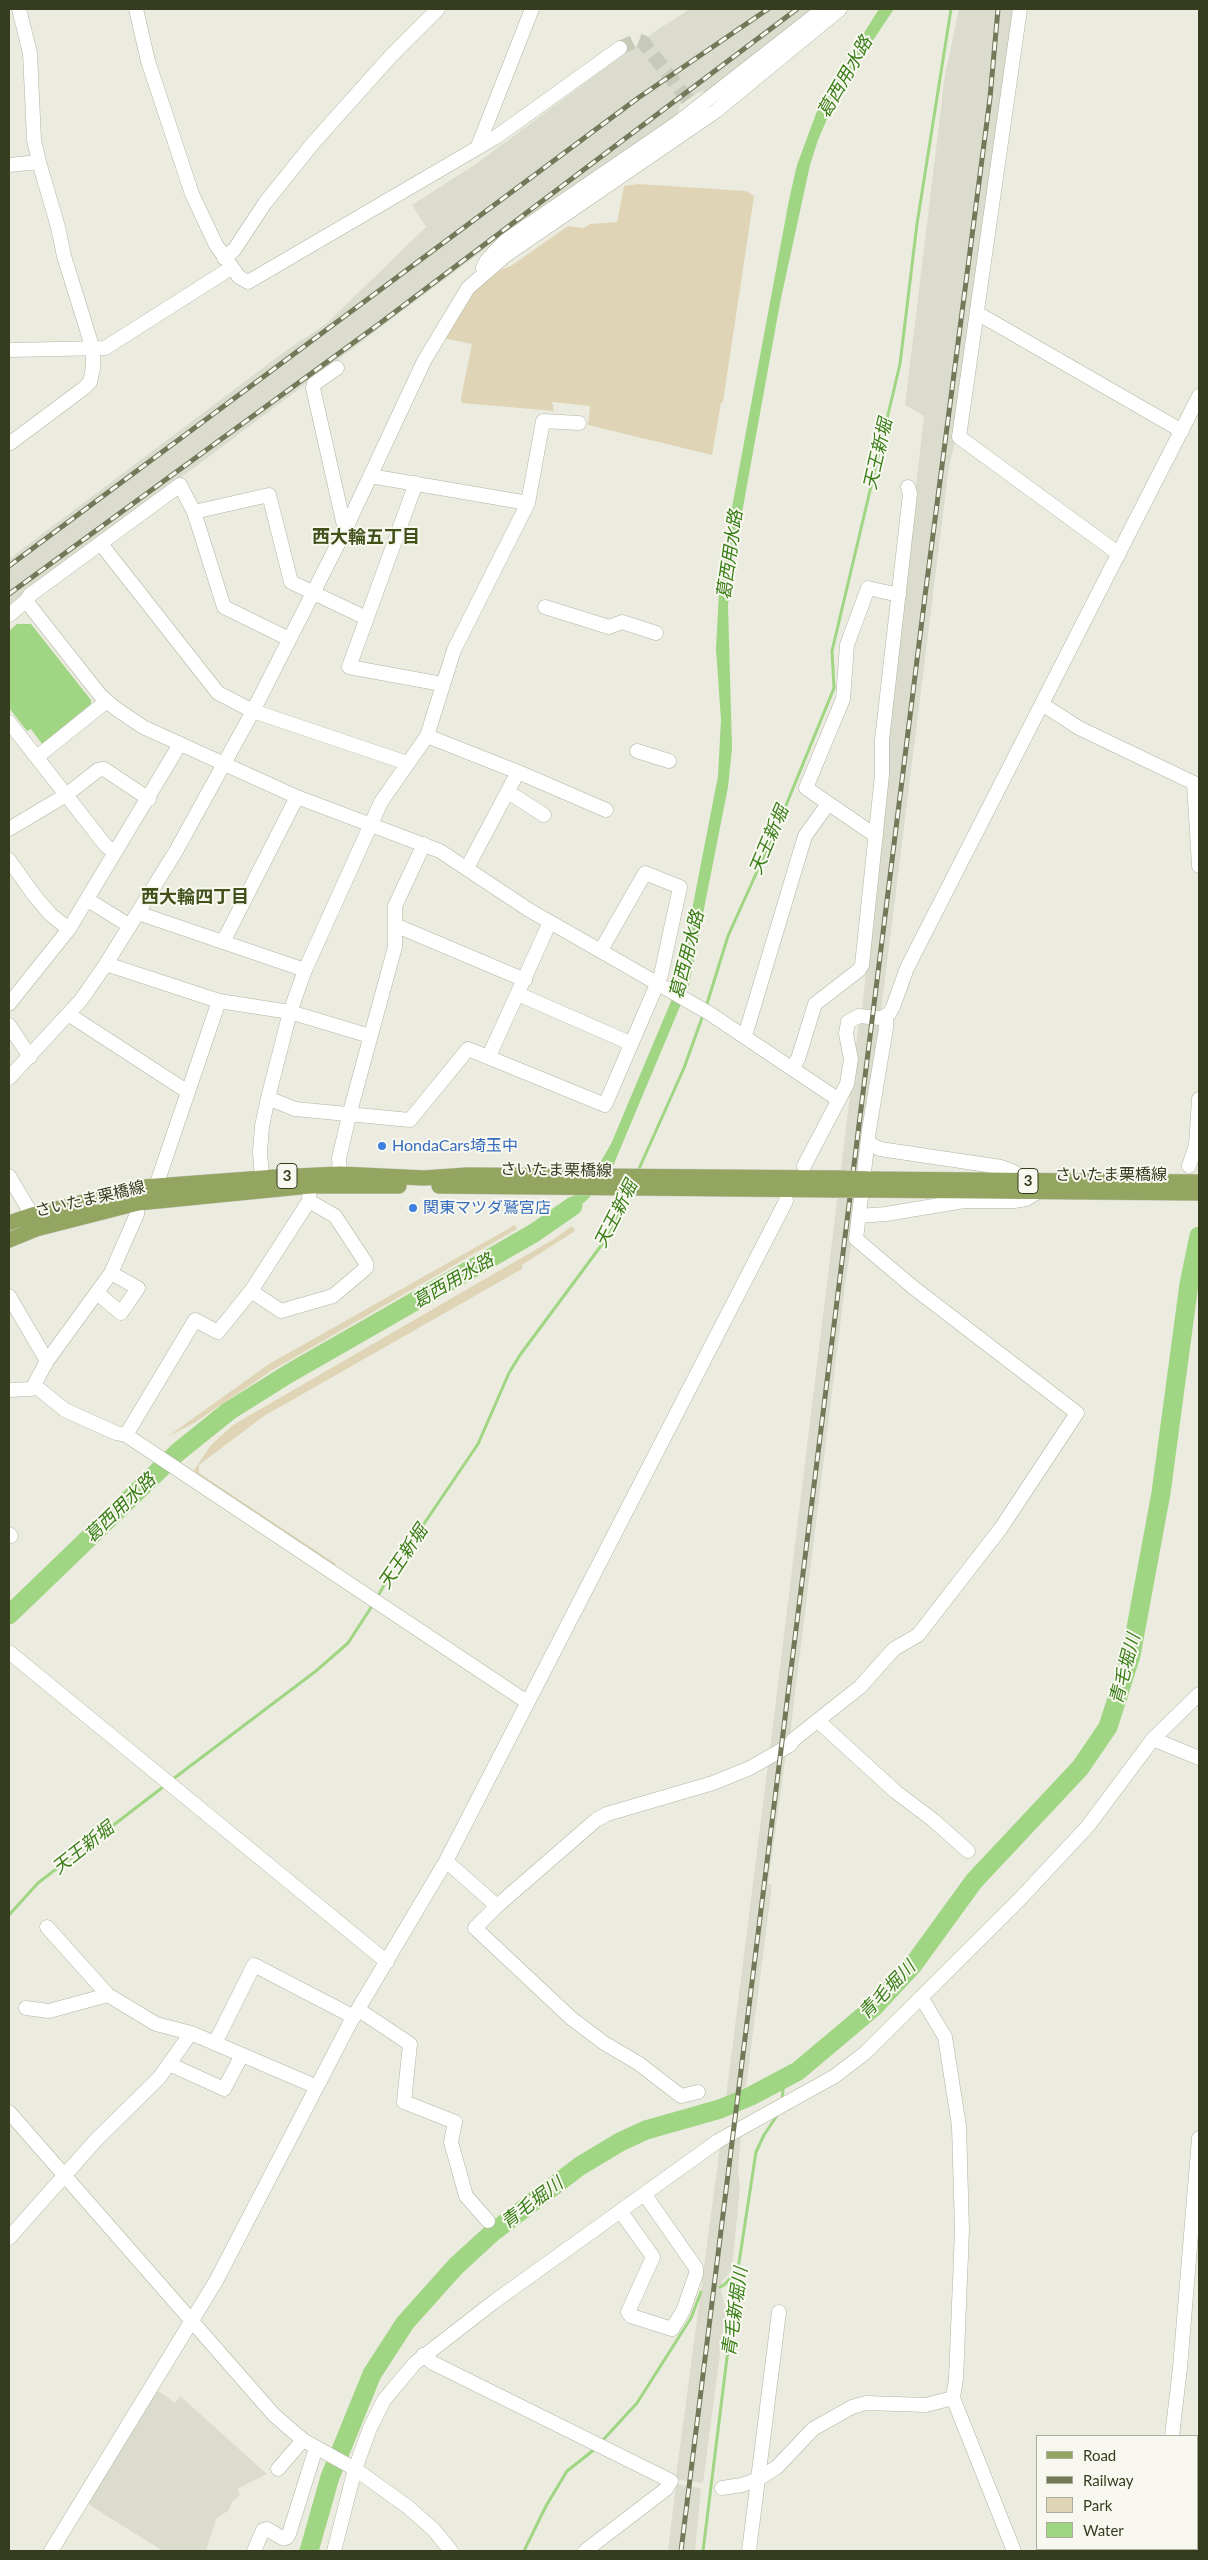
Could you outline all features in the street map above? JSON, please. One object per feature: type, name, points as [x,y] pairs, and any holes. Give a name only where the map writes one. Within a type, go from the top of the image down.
[{"type":"main road","name":"さいたま栗橋線","points":[[9,1240],[34,1222],[143,1187],[340,1174],[566,1181],[836,1184],[1022,1180],[1194,1187]]},
{"type":"main road","name":"さいたま栗橋線","points":[[9,1224],[34,1222],[138,1203],[566,1181]]},
{"type":"main road","name":"さいたま栗橋線","points":[[867,1184],[1036,1193],[1194,1187]]},
{"type":"street","points":[[9,444],[90,382],[93,368],[92,350],[39,162],[34,132],[30,53],[19,9]]},
{"type":"street","points":[[136,9],[148,61],[192,194],[204,221],[228,263],[244,282],[254,280],[508,129],[620,48]]},
{"type":"street","points":[[9,350],[92,350],[105,348],[228,263],[234,250],[265,203],[314,142],[391,56],[438,9]]},
{"type":"street","points":[[478,146],[532,9]]},
{"type":"street","points":[[480,275],[487,260],[504,241],[562,204],[692,104],[822,9]]},
{"type":"street","points":[[9,1078],[68,1014],[106,964],[138,913],[253,711],[344,530],[436,338],[461,297],[480,275],[716,111],[840,9]]},
{"type":"street","points":[[1020,9],[959,437],[1119,554]]},
{"type":"street","points":[[489,115],[508,129]]},
{"type":"street","points":[[9,165],[39,162]]},
{"type":"street","points":[[545,230],[548,219],[562,204]]},
{"type":"street","points":[[977,313],[1182,431]]},
{"type":"street","points":[[337,368],[314,384],[313,388],[344,530]]},
{"type":"street","points":[[698,2092],[681,2096],[638,2063],[604,2043],[570,2018],[476,1928],[497,1906],[596,1820],[607,1814],[713,1783],[750,1768],[790,1745],[793,1740],[860,1687],[894,1649],[918,1635],[1001,1528],[1077,1413],[914,1288],[856,1239],[868,1143],[886,1028],[886,1016],[893,1007],[907,968],[1199,396]]},
{"type":"street","points":[[262,1178],[260,1152],[262,1126],[290,1012],[305,970],[381,802],[427,736],[454,650],[528,503],[542,421],[579,423]]},
{"type":"street","points":[[370,476],[528,503]]},
{"type":"street","points":[[416,483],[350,667],[442,684]]},
{"type":"street","points":[[9,615],[26,601],[30,595],[180,485],[194,512],[224,607],[289,639]]},
{"type":"street","points":[[792,1068],[798,1059],[815,1004],[859,970],[862,965],[882,775],[882,740],[910,494],[908,486]]},
{"type":"street","points":[[194,512],[269,495],[288,577],[291,582],[366,618]]},
{"type":"street","points":[[101,544],[218,693],[253,711],[407,763]]},
{"type":"street","points":[[876,836],[806,788],[843,699],[846,645],[868,588],[899,595]]},
{"type":"street","points":[[26,601],[106,701],[143,727],[297,797],[424,844],[468,868],[529,910],[686,998],[744,1035],[838,1100]]},
{"type":"street","points":[[545,607],[609,627],[622,622],[656,633]]},
{"type":"street","points":[[37,756],[106,701]]},
{"type":"street","points":[[1042,704],[1079,728],[1194,783],[1199,866]]},
{"type":"street","points":[[9,722],[106,846],[115,852]]},
{"type":"street","points":[[427,736],[606,810]]},
{"type":"street","points":[[9,1004],[69,929],[149,799],[180,744]]},
{"type":"street","points":[[637,750],[669,761]]},
{"type":"street","points":[[9,829],[66,795],[98,770],[104,769],[149,799]]},
{"type":"street","points":[[468,868],[518,772]]},
{"type":"street","points":[[508,792],[544,815]]},
{"type":"street","points":[[223,942],[297,797]]},
{"type":"street","points":[[744,1035],[806,836],[828,804]]},
{"type":"street","points":[[340,1174],[340,1158],[350,1112],[395,947],[397,926],[395,906],[424,844]]},
{"type":"street","points":[[9,860],[39,902],[61,924],[69,929]]},
{"type":"street","points":[[268,1098],[295,1108],[350,1112],[410,1120],[468,1049],[605,1105],[630,1043],[658,982],[680,887],[645,873],[601,950]]},
{"type":"street","points":[[88,900],[130,926]]},
{"type":"street","points":[[138,913],[305,970]]},
{"type":"street","points":[[489,1056],[550,922]]},
{"type":"street","points":[[397,926],[525,980]]},
{"type":"street","points":[[106,964],[219,1001],[290,1012],[370,1036]]},
{"type":"street","points":[[518,994],[630,1043]]},
{"type":"street","points":[[156,1186],[219,1001]]},
{"type":"street","points":[[68,1014],[188,1092]]},
{"type":"street","points":[[804,1166],[847,1084],[851,1059],[846,1034],[848,1022],[859,1016],[873,1018],[886,1016]]},
{"type":"street","points":[[9,1025],[30,1057]]},
{"type":"street","points":[[1189,1166],[1194,1152],[1199,1099]]},
{"type":"street","points":[[868,1143],[880,1148],[1001,1167],[1014,1172],[1022,1180]]},
{"type":"street","points":[[9,1176],[34,1222]]},
{"type":"street","points":[[126,1435],[196,1320],[218,1332],[251,1291],[309,1193],[335,1216],[366,1263],[366,1268],[333,1296],[281,1310],[251,1291]]},
{"type":"street","points":[[859,1216],[886,1214],[964,1201],[1014,1201],[1026,1199],[1036,1193]]},
{"type":"street","points":[[51,2551],[216,2281],[356,2014],[446,1861],[786,1201]]},
{"type":"street","points":[[138,1203],[137,1214],[110,1273],[47,1361],[34,1385],[65,1410],[116,1433],[126,1435],[527,1702]]},
{"type":"street","points":[[97,1293],[121,1313],[138,1288],[110,1273]]},
{"type":"street","points":[[9,1296],[47,1361]]},
{"type":"street","points":[[9,1390],[36,1387]]},
{"type":"street","points":[[9,1652],[387,1962]]},
{"type":"street","points":[[334,2551],[352,2466],[377,2412],[396,2384],[423,2356],[718,2141],[790,2102],[852,2064],[884,2036],[1019,1900],[1088,1826],[1153,1739],[1199,1694]]},
{"type":"street","points":[[818,1721],[896,1792],[933,1820],[968,1851]]},
{"type":"street","points":[[1153,1739],[1199,1758]]},
{"type":"street","points":[[446,1861],[497,1906]]},
{"type":"street","points":[[47,1927],[108,1995],[156,2024],[191,2033],[317,2087]]},
{"type":"street","points":[[215,2043],[254,1965],[356,2014],[410,2044],[404,2102],[454,2122],[451,2142],[466,2196],[488,2221]]},
{"type":"street","points":[[26,2008],[49,2011],[108,1995]]},
{"type":"street","points":[[922,1997],[945,2037],[959,2126],[962,2230],[956,2369],[952,2398],[1014,2551]]},
{"type":"street","points":[[9,2238],[64,2176],[159,2078],[191,2033]]},
{"type":"street","points":[[169,2064],[224,2089],[242,2055]]},
{"type":"street","points":[[9,2112],[274,2415],[303,2440],[352,2466],[422,2518],[451,2551]]},
{"type":"street","points":[[1172,2435],[1180,2368],[1199,2138]]},
{"type":"street","points":[[621,2212],[653,2257],[628,2312],[631,2316],[672,2329],[683,2311],[696,2274],[696,2268],[645,2195]]},
{"type":"street","points":[[749,2551],[780,2312]]},
{"type":"street","points":[[423,2356],[432,2363],[671,2481],[666,2489],[585,2551]]},
{"type":"street","points":[[722,2488],[742,2486],[758,2479],[777,2467],[813,2429],[852,2407],[866,2403],[926,2405],[952,2398]]},
{"type":"street","points":[[278,2469],[303,2440]]},
{"type":"street","points":[[254,2551],[263,2530],[286,2538],[320,2450]]},
{"type":"shaded area","points":[[690,9],[812,9],[712,90],[698,93],[680,105],[678,114],[674,118],[497,240],[9,607],[9,559],[284,352],[326,324],[426,227],[412,205],[476,164],[654,32]]},
{"type":"shaded area","points":[[959,9],[1016,9],[956,439],[949,466],[881,1011],[864,1012],[862,1009],[888,768],[887,741],[924,416],[905,405],[945,75]]},
{"type":"shaded area","points":[[859,1021],[877,1023],[879,1025],[863,1164],[845,1286],[790,1735],[770,1749]]},
{"type":"shaded area","points":[[786,1754],[768,1884],[772,1885],[746,2087],[726,2097],[768,1764]]},
{"type":"shaded area","points":[[741,2134],[738,2172],[740,2186],[732,2269],[722,2282],[721,2292],[726,2309],[703,2483],[679,2480],[676,2477],[720,2147]]},
{"type":"shaded area","points":[[157,2390],[175,2403],[180,2396],[267,2474],[237,2489],[240,2495],[232,2502],[229,2510],[216,2519],[206,2551],[163,2551],[91,2506],[89,2500]]},
{"type":"shaded area","points":[[676,2484],[701,2488],[695,2551],[668,2551]]},
{"type":"green space","points":[[638,184],[746,191],[754,196],[723,402],[721,403],[712,455],[588,425],[590,406],[552,402],[554,411],[462,403],[461,398],[472,344],[443,338],[473,290],[495,272],[511,266],[568,226],[584,228],[590,224],[617,222],[624,186]]},
{"type":"green space","points":[[515,1225],[517,1229],[271,1371],[194,1423],[167,1437],[269,1364]]},
{"type":"green space","points":[[572,1226],[575,1231],[522,1265],[522,1269],[264,1416],[199,1465],[199,1473],[336,1564],[333,1568],[192,1473],[211,1445],[233,1425],[554,1239]]},
{"type":"water","points":[[879,9],[894,9],[839,91],[818,140],[810,165],[780,303],[732,568],[728,605],[732,748],[728,787],[689,985],[613,1166],[589,1198],[556,1227],[551,1216],[588,1183],[611,1144],[677,987],[718,776],[721,720],[716,649],[720,572],[789,200],[797,165],[820,103]]},
{"type":"water","points":[[17,624],[31,624],[91,700],[91,704],[42,744],[31,729],[27,731],[9,708],[9,631]]},
{"type":"waterway","name":"天王新堀","points":[[706,1007],[728,936],[778,825],[834,688],[832,651],[900,364],[917,224],[951,9]]},
{"type":"waterway","name":"天王新堀","points":[[638,1171],[684,1068],[703,1015]]},
{"type":"waterway","name":"天王新堀","points":[[378,1596],[392,1571],[478,1444],[509,1373],[520,1355],[609,1235],[629,1192]]},
{"type":"waterway","name":"葛西用水路","points":[[9,1615],[178,1452],[229,1411],[288,1374],[534,1233],[573,1206]]},
{"type":"waterway","name":"青毛堀川","points":[[309,2551],[330,2477],[372,2374],[405,2323],[456,2266],[492,2233],[580,2166],[620,2142],[646,2130],[720,2109],[751,2096],[798,2071],[874,2007],[913,1965],[974,1881],[1080,1768],[1108,1727],[1131,1655],[1161,1493],[1189,1284],[1199,1236]]},
{"type":"waterway","name":"天王新堀","points":[[173,1779],[316,1671],[348,1643],[372,1606]]},
{"type":"waterway","name":"天王新堀","points":[[9,1915],[38,1883],[163,1787]]},
{"type":"waterway","name":"青毛新堀川","points":[[782,2101],[784,2078]]},
{"type":"waterway","name":"青毛新堀川","points":[[703,2551],[738,2269],[756,2152],[764,2135],[778,2114]]},
{"type":"waterway","points":[[720,2287],[737,2271]]},
{"type":"waterway","points":[[603,2440],[637,2403],[691,2318],[701,2292]]},
{"type":"waterway","points":[[524,2551],[546,2506],[567,2471],[595,2449]]},
{"type":"tunnel","points":[[620,48],[637,40],[643,42],[688,100]]},
{"type":"railway","points":[[9,566],[638,98],[768,9]]},
{"type":"railway","points":[[9,594],[379,324],[797,9]]},
{"type":"railway","points":[[681,2551],[925,596],[990,98],[998,9]]},
{"type":"place","name":"HondaCars埼玉中","points":[[382,1146]]},
{"type":"place","name":"関東マツダ鷲宮店","points":[[413,1208]]},
{"type":"district","name":"西大輪五丁目","points":[[366,537]]},
{"type":"district","name":"西大輪四丁目","points":[[195,897]]}]
